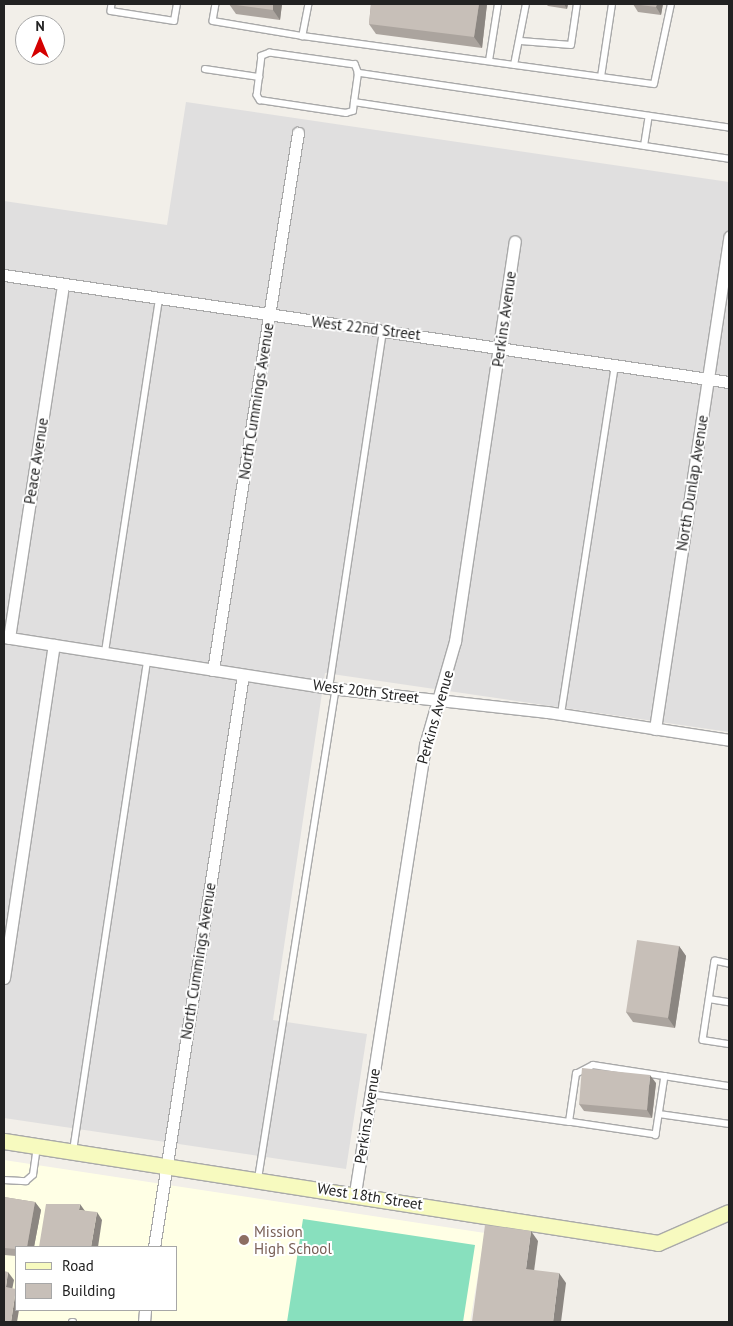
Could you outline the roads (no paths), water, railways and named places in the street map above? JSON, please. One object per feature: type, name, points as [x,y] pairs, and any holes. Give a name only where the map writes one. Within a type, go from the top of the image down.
[{"type":"street","name":"North Cummings Avenue","points":[[214,670],[298,133]]},
{"type":"street","name":"North Dunlap Avenue","points":[[655,729],[729,237]]},
{"type":"street","name":"Perkins Avenue","points":[[355,1194],[423,752],[440,700],[455,641],[516,241]]},
{"type":"street","name":"West 22nd Street","points":[[4,275],[269,316],[383,330],[729,382]]},
{"type":"street","name":"Peace Avenue","points":[[6,637],[63,284]]},
{"type":"street","name":"West 20th Street","points":[[6,637],[333,688],[562,714],[729,740]]},
{"type":"street","points":[[4,978],[54,645]]},
{"type":"street","name":"North Cummings Avenue","points":[[154,1246],[165,1165],[243,675]]},
{"type":"street","name":"West 18th Street","points":[[4,1141],[355,1194],[658,1243],[729,1212]]},
{"type":"lane","points":[[112,4],[111,11],[174,21],[177,4]]},
{"type":"lane","points":[[216,4],[214,21],[303,36],[654,84],[671,4]]},
{"type":"lane","points":[[303,36],[308,4]]},
{"type":"lane","points":[[489,61],[498,4]]},
{"type":"lane","points":[[514,65],[526,4]]},
{"type":"lane","points":[[520,41],[571,45],[577,4]]},
{"type":"lane","points":[[601,77],[612,4]]},
{"type":"lane","points":[[270,52],[355,65],[358,73],[353,111],[346,113],[260,100],[259,76],[262,56],[270,52]]},
{"type":"lane","points":[[205,69],[259,76]]},
{"type":"lane","points":[[358,73],[729,128]]},
{"type":"lane","points":[[354,102],[729,159]]},
{"type":"lane","points":[[644,146],[649,116]]},
{"type":"lane","points":[[105,652],[159,299]]},
{"type":"lane","points":[[258,1179],[333,688],[383,330]]},
{"type":"lane","points":[[562,714],[615,364]]},
{"type":"lane","points":[[72,1151],[147,660]]},
{"type":"lane","points":[[729,964],[715,961],[703,1040],[729,1044]]},
{"type":"lane","points":[[709,999],[729,1002]]},
{"type":"lane","points":[[569,1122],[576,1074],[583,1067],[593,1065],[729,1086]]},
{"type":"lane","points":[[370,1094],[656,1135],[665,1076]]},
{"type":"lane","points":[[659,1114],[729,1124]]},
{"type":"lane","points":[[4,1180],[26,1181],[33,1174],[37,1146]]},
{"type":"place","name":"Mission High School","points":[[244,1240]]}]
